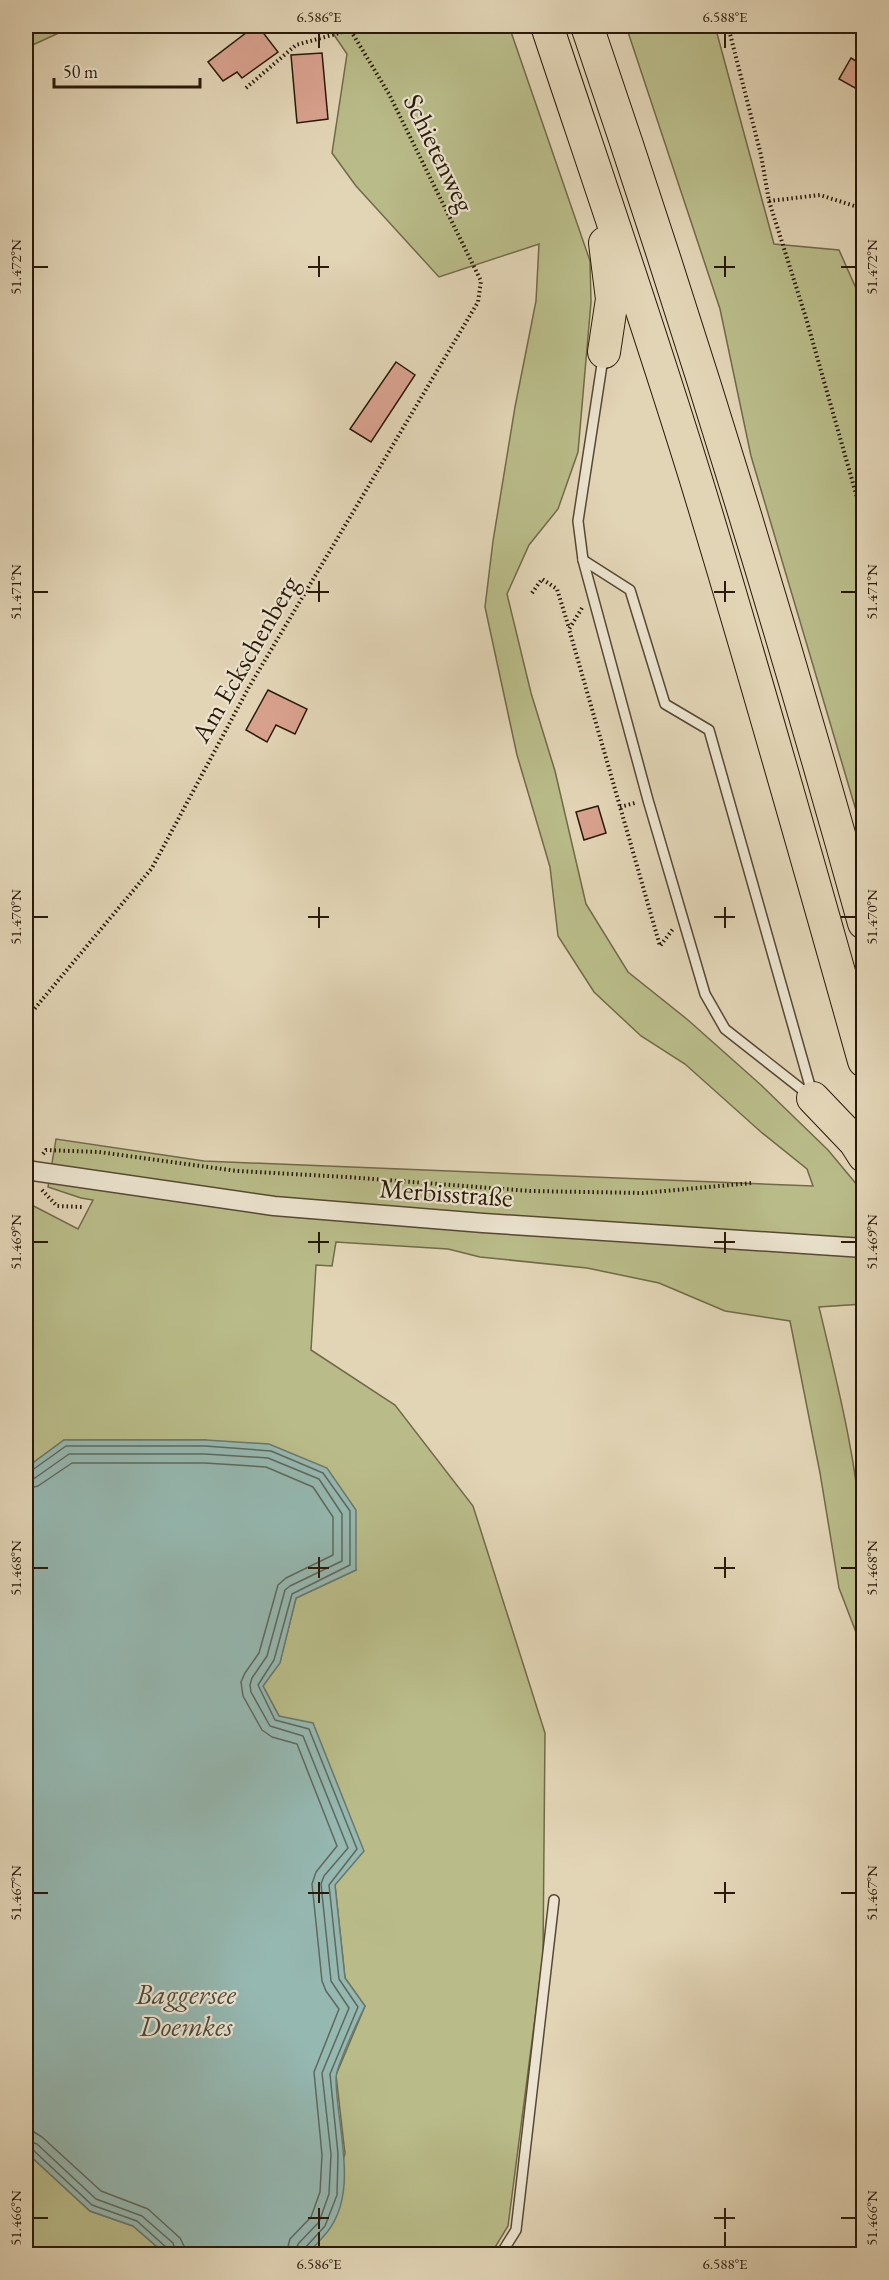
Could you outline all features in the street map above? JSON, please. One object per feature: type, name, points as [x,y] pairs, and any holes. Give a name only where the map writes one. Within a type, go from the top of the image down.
[{"type":"highway","points":[[547,26],[607,200],[704,505],[793,804],[864,1061]]},
{"type":"highway","points":[[587,26],[717,422],[777,620],[864,923]]},
{"type":"highway","points":[[592,159],[612,299],[604,352]]},
{"type":"highway","points":[[813,1098],[855,1142],[864,1156]]},
{"type":"street","name":"Merbisstraße","points":[[27,1171],[274,1206],[483,1223],[863,1248]]},
{"type":"lane","points":[[604,352],[578,520],[583,560],[648,800],[705,994],[725,1029],[813,1098]]},
{"type":"lane","points":[[583,560],[630,591],[665,704],[709,730],[813,1098]]},
{"type":"lane","points":[[501,2254],[516,2230],[554,1900]]},
{"type":"path","points":[[728,26],[761,155],[769,201],[806,318],[864,522]]},
{"type":"path","points":[[246,88],[296,45],[349,28]]},
{"type":"path","name":"Schietenweg","points":[[349,28],[389,94],[481,280],[478,302]]},
{"type":"path","points":[[769,201],[820,195],[864,209]]},
{"type":"path","name":"Am Eckschenberg","points":[[26,1019],[152,868],[249,687],[478,302]]},
{"type":"path","points":[[532,593],[542,579],[557,589],[660,946],[683,916]]},
{"type":"path","points":[[569,629],[592,591]]},
{"type":"path","points":[[83,1207],[57,1206],[27,1171],[46,1150],[99,1152],[237,1171],[530,1191],[643,1192],[752,1183]]},
{"type":"green space","points":[[26,26],[74,26],[26,48]]},
{"type":"green space","points":[[328,26],[509,26],[590,261],[591,302],[578,452],[558,509],[529,545],[507,594],[531,693],[555,771],[586,904],[628,972],[688,1020],[761,1085],[828,1150],[863,1192],[863,1304],[819,1307],[857,1486],[864,1560],[864,1653],[839,1588],[820,1473],[790,1321],[725,1311],[659,1283],[587,1268],[480,1257],[448,1249],[336,1242],[332,1266],[316,1265],[311,1350],[395,1405],[473,1506],[545,1733],[543,1956],[508,2226],[491,2254],[302,2254],[310,2251],[345,2154],[336,2075],[365,2006],[345,1978],[335,1885],[279,1716],[263,1686],[280,1662],[296,1598],[356,1570],[206,1440],[64,1440],[26,1468],[26,1202],[78,1229],[93,1200],[48,1187],[56,1139],[204,1161],[813,1186],[807,1169],[761,1132],[685,1064],[641,1036],[594,992],[558,936],[550,867],[517,755],[485,607],[493,541],[515,407],[536,301],[539,244],[439,277],[356,186],[332,153],[347,54]]},
{"type":"green space","points":[[626,26],[715,26],[774,244],[839,250],[863,304],[863,834],[751,456],[720,309]]},
{"type":"green space","points":[[26,2152],[90,2211],[133,2226],[163,2252],[195,2254],[26,2254]]},
{"type":"water","name":"Baggersee Doemkes","points":[[64,1440],[206,1440],[269,1444],[327,1468],[356,1510],[356,1570],[296,1598],[280,1663],[263,1686],[279,1716],[313,1723],[364,1851],[335,1885],[345,1978],[365,2006],[344,2053],[336,2078],[344,2160],[341,2202],[335,2220],[323,2237],[316,2245],[302,2254],[163,2252],[133,2226],[90,2211],[26,2152],[26,1468]]},
{"type":"building","points":[[258,26],[278,52],[242,78],[237,72],[223,81],[208,62]]},
{"type":"building","points":[[322,53],[328,119],[297,123],[291,55]]},
{"type":"building","points":[[851,58],[864,66],[864,93],[839,79]]},
{"type":"building","points":[[396,362],[415,375],[371,442],[350,429]]},
{"type":"building","points":[[268,690],[307,709],[295,734],[276,725],[267,742],[246,730]]},
{"type":"building","points":[[598,806],[606,833],[584,840],[576,812]]}]
